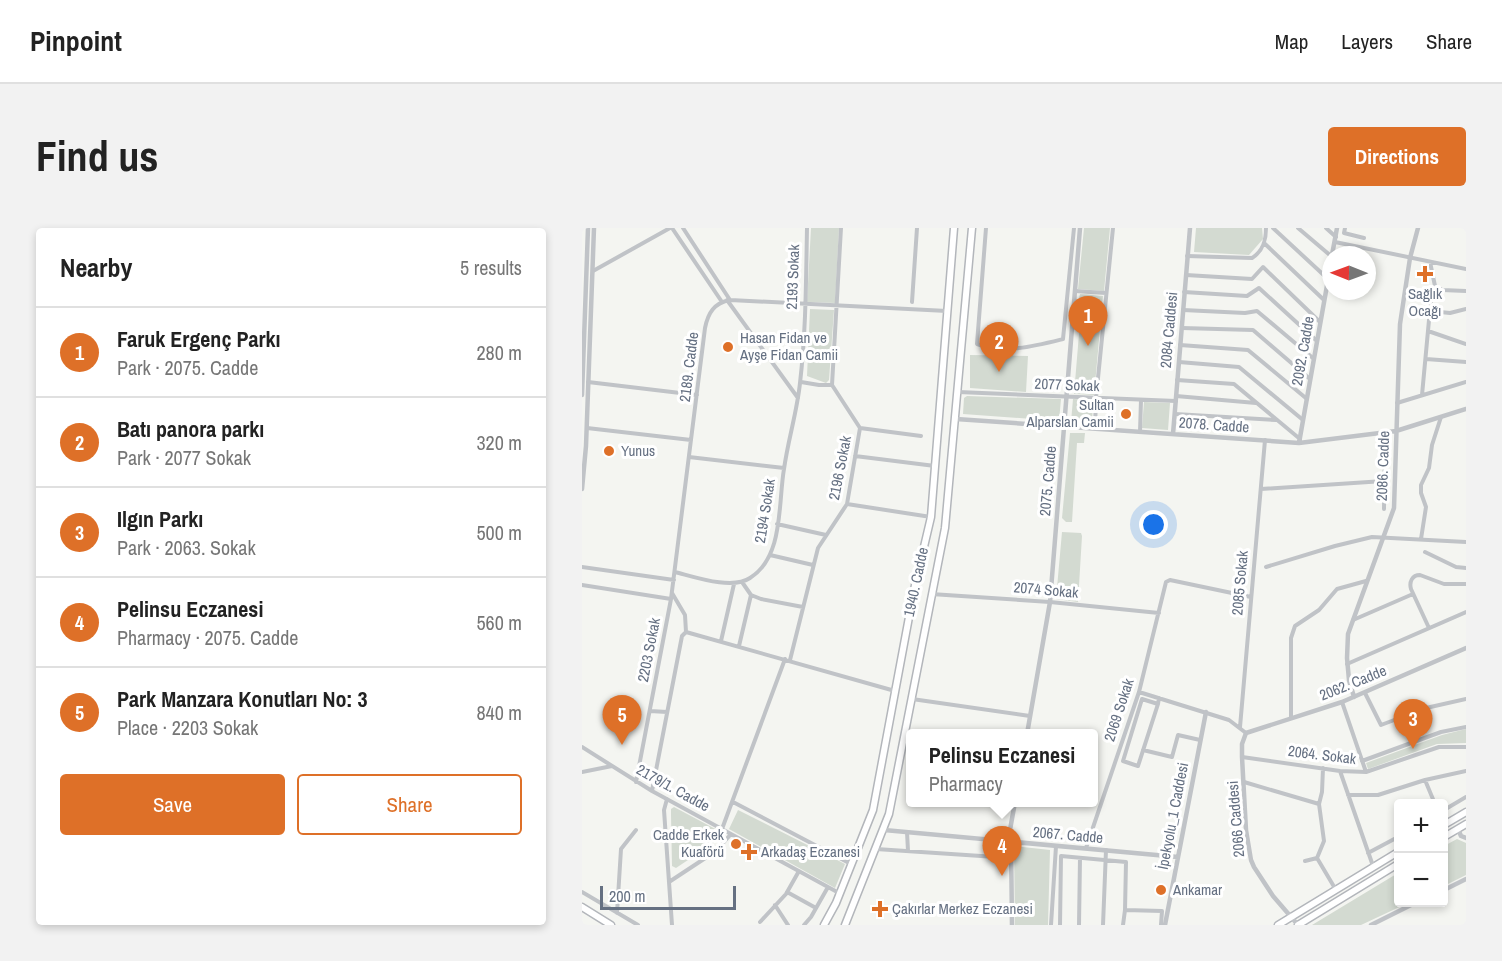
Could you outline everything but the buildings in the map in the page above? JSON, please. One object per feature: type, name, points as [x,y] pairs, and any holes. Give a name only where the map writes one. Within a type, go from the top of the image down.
[{"type":"main road","name":"1940. Cadde","points":[[824,925],[873,810],[915,585],[931,517],[954,228]]},
{"type":"main road","name":"1940. Cadde","points":[[845,925],[884,830],[892,803],[948,514],[972,228]]},
{"type":"main road","points":[[1448,822],[1466,812]]},
{"type":"main road","points":[[1448,834],[1466,824]]},
{"type":"main road","points":[[1278,925],[1396,853]]},
{"type":"main road","points":[[1298,925],[1394,866]]},
{"type":"main road","points":[[582,907],[611,925]]},
{"type":"street","points":[[582,395],[588,228]]},
{"type":"street","points":[[582,489],[587,428],[594,228]]},
{"type":"street","points":[[592,272],[671,228],[798,398]]},
{"type":"street","points":[[684,228],[726,301]]},
{"type":"street","name":"2193 Sokak","points":[[798,398],[801,382],[807,228]]},
{"type":"street","points":[[801,382],[832,385],[842,228]]},
{"type":"street","points":[[912,302],[917,228]]},
{"type":"street","points":[[986,228],[977,344],[990,348],[1029,347],[1063,339],[1074,228]]},
{"type":"street","name":"2075. Cadde","points":[[1028,729],[1050,602],[1080,228]]},
{"type":"street","points":[[1095,429],[1113,228]]},
{"type":"street","name":"2084 Caddesi","points":[[1173,434],[1190,228]]},
{"type":"street","points":[[1187,256],[1249,259],[1257,254],[1264,243],[1266,228]]},
{"type":"street","points":[[1273,228],[1322,273]]},
{"type":"street","points":[[1298,228],[1322,248]]},
{"type":"street","points":[[1326,228],[1335,239],[1466,269]]},
{"type":"street","points":[[1334,246],[1337,228]]},
{"type":"street","points":[[1345,228],[1344,233],[1364,238]]},
{"type":"street","name":"2086. Cadde","points":[[1354,697],[1347,664],[1347,644],[1351,621],[1394,508],[1400,324],[1410,258],[1418,228]]},
{"type":"street","points":[[1264,243],[1322,298]]},
{"type":"street","points":[[1430,262],[1433,283],[1438,289],[1466,291]]},
{"type":"street","points":[[1186,275],[1252,279],[1263,267],[1320,322]]},
{"type":"street","points":[[1184,292],[1248,296],[1259,288],[1317,341]]},
{"type":"street","points":[[1422,395],[1432,288]]},
{"type":"street","points":[[1076,291],[1106,293]]},
{"type":"street","name":"2092. Cadde","points":[[1299,441],[1324,300]]},
{"type":"street","points":[[726,301],[948,311]]},
{"type":"street","name":"2189. Cadde","points":[[672,596],[706,324],[714,308],[726,301]]},
{"type":"street","points":[[1430,311],[1450,313],[1466,309]]},
{"type":"street","points":[[1183,310],[1245,314],[1260,312],[1314,359]]},
{"type":"street","points":[[1182,327],[1254,331],[1310,379]]},
{"type":"street","points":[[1428,331],[1466,344]]},
{"type":"street","points":[[1180,345],[1249,350],[1307,399]]},
{"type":"street","points":[[1425,360],[1466,362]]},
{"type":"street","points":[[1179,362],[1239,367],[1303,420]]},
{"type":"street","points":[[1177,380],[1231,383],[1238,386],[1299,441]]},
{"type":"street","points":[[588,382],[697,395]]},
{"type":"street","points":[[1397,403],[1466,382]]},
{"type":"street","name":"2196 Sokak","points":[[790,660],[818,548],[847,504],[860,428],[832,385]]},
{"type":"street","name":"2077 Sokak","points":[[958,392],[1257,403]]},
{"type":"street","name":"2194 Sokak","points":[[675,572],[734,584],[742,582],[762,569],[770,555],[777,525],[784,468],[798,398]]},
{"type":"street","points":[[1140,432],[1141,400]]},
{"type":"street","name":"2078. Cadde","points":[[956,419],[1265,441],[1299,441],[1396,431],[1466,409]]},
{"type":"street","points":[[1175,414],[1278,420]]},
{"type":"street","points":[[1421,539],[1426,507],[1421,485],[1429,468],[1432,445],[1441,417]]},
{"type":"street","points":[[587,428],[691,440]]},
{"type":"street","points":[[860,428],[921,436]]},
{"type":"street","points":[[1384,509],[1385,433]]},
{"type":"street","name":"2085 Sokak","points":[[1240,727],[1265,441]]},
{"type":"street","points":[[855,456],[935,466]]},
{"type":"street","points":[[689,457],[784,468]]},
{"type":"street","points":[[1261,489],[1384,481]]},
{"type":"street","points":[[847,504],[931,517]]},
{"type":"street","points":[[777,525],[826,535]]},
{"type":"street","points":[[1266,567],[1370,538],[1466,542]]},
{"type":"street","points":[[1425,552],[1456,567],[1466,568]]},
{"type":"street","points":[[770,555],[813,565]]},
{"type":"street","points":[[582,567],[674,580]]},
{"type":"street","points":[[1429,628],[1410,583],[1418,575],[1444,584],[1466,585]]},
{"type":"street","name":"2069 Sokak","points":[[1086,848],[1139,692],[1166,582],[1170,580],[1251,597]]},
{"type":"street","points":[[1291,719],[1291,638],[1295,626],[1319,610],[1337,589],[1366,580]]},
{"type":"street","points":[[742,582],[751,595],[803,607]]},
{"type":"street","points":[[721,641],[734,584]]},
{"type":"street","points":[[582,585],[672,596],[685,615],[686,632],[895,691]]},
{"type":"street","name":"2074 Sokak","points":[[931,594],[1050,602],[1159,613]]},
{"type":"street","points":[[1351,621],[1413,594]]},
{"type":"street","points":[[739,646],[751,595]]},
{"type":"street","name":"2203 Sokak","points":[[636,782],[672,596]]},
{"type":"street","points":[[1347,664],[1466,612]]},
{"type":"street","name":"2203 Sokak","points":[[652,791],[682,636],[686,632]]},
{"type":"street","name":"2062. Cadde","points":[[1246,733],[1365,693],[1466,648]]},
{"type":"street","points":[[722,829],[785,659]]},
{"type":"street","points":[[1139,692],[1229,720],[1246,733]]},
{"type":"street","points":[[1365,693],[1381,725],[1426,708],[1466,699]]},
{"type":"street","points":[[1158,704],[1142,699],[1123,761],[1138,766],[1158,704],[1159,698]]},
{"type":"street","points":[[911,699],[1030,716]]},
{"type":"street","points":[[1341,702],[1366,772]]},
{"type":"street","points":[[650,711],[667,712]]},
{"type":"street","name":"İpekyolu_1 Caddesi","points":[[1163,925],[1206,712]]},
{"type":"street","points":[[1362,761],[1441,732],[1466,727]]},
{"type":"street","name":"2066 Caddesi","points":[[1246,733],[1242,744],[1242,757],[1246,830],[1251,860],[1269,889],[1298,925]]},
{"type":"street","points":[[1143,750],[1172,757],[1178,735],[1200,740]]},
{"type":"street","name":"2179/1. Cadde","points":[[582,747],[636,782],[839,894]]},
{"type":"street","name":"2064. Sokak","points":[[1242,757],[1340,771],[1366,772],[1439,747],[1466,747]]},
{"type":"street","points":[[582,772],[612,766]]},
{"type":"street","points":[[1317,858],[1324,841],[1319,804],[1323,768]]},
{"type":"street","points":[[1340,771],[1373,867]]},
{"type":"street","points":[[1348,795],[1378,795],[1425,780],[1466,771]]},
{"type":"street","points":[[1425,780],[1434,799]]},
{"type":"street","points":[[1244,782],[1319,804]]},
{"type":"street","points":[[1448,807],[1466,797]]},
{"type":"street","points":[[667,799],[664,810],[672,925]]},
{"type":"street","points":[[732,802],[851,865]]},
{"type":"street","points":[[1012,925],[1009,842],[1014,807]]},
{"type":"street","points":[[1458,829],[1461,836],[1466,838]]},
{"type":"street","points":[[617,912],[621,849],[636,830]]},
{"type":"street","name":"2067. Cadde","points":[[884,830],[1178,857]]},
{"type":"street","points":[[907,832],[908,851]]},
{"type":"street","points":[[669,882],[720,848],[731,834]]},
{"type":"street","points":[[1368,853],[1394,839]]},
{"type":"street","points":[[1052,925],[1056,846]]},
{"type":"street","points":[[876,849],[1011,858]]},
{"type":"street","points":[[1103,925],[1106,850]]},
{"type":"street","points":[[1060,925],[1061,856],[1126,862],[1123,925]]},
{"type":"street","points":[[1079,925],[1080,858]]},
{"type":"street","points":[[1305,861],[1317,858]]},
{"type":"street","points":[[1317,858],[1336,890]]},
{"type":"street","points":[[760,922],[787,892],[799,871]]},
{"type":"street","points":[[1448,888],[1466,879]]},
{"type":"street","points":[[804,925],[828,887]]},
{"type":"street","points":[[582,892],[638,925]]},
{"type":"street","points":[[787,892],[816,908]]},
{"type":"street","points":[[775,905],[788,925]]},
{"type":"street","points":[[1371,925],[1409,907]]},
{"type":"street","points":[[1125,910],[1162,910],[1163,925]]},
{"type":"shaded area","points":[[811,228],[839,228],[835,303],[807,302]]},
{"type":"shaded area","points":[[1084,228],[1110,228],[1104,291],[1078,289]]},
{"type":"shaded area","points":[[1196,228],[1262,228],[1263,239],[1249,255],[1194,252]]},
{"type":"shaded area","points":[[1080,294],[1103,296],[1094,395],[1074,394],[1082,298],[1079,298]]},
{"type":"shaded area","points":[[810,309],[834,310],[829,380],[826,383],[807,376]]},
{"type":"shaded area","points":[[970,355],[1028,356],[1026,392],[970,388]]},
{"type":"shaded area","points":[[967,396],[1061,399],[1059,421],[963,414],[964,398]]},
{"type":"shaded area","points":[[1073,399],[1093,400],[1092,423],[1071,422]]},
{"type":"shaded area","points":[[1144,402],[1170,403],[1168,430],[1142,428]]},
{"type":"shaded area","points":[[1070,433],[1085,433],[1084,443],[1077,443],[1072,522],[1066,522],[1062,518]]},
{"type":"shaded area","points":[[1062,532],[1081,533],[1082,536],[1078,602],[1056,599]]},
{"type":"shaded area","points":[[1466,729],[1466,743],[1437,744],[1368,769],[1366,763],[1442,735]]},
{"type":"shaded area","points":[[674,807],[721,832],[715,842],[676,868],[672,866],[671,809]]},
{"type":"shaded area","points":[[738,810],[845,864],[835,888],[729,829]]},
{"type":"shaded area","points":[[1457,839],[1466,843],[1466,875],[1448,884],[1448,853],[1448,844]]},
{"type":"shaded area","points":[[1014,846],[1050,850],[1048,925],[1015,925]]},
{"type":"shaded area","points":[[1394,875],[1394,907],[1399,907],[1361,925],[1312,925]]},
{"type":"place","name":"Sağlık Ocağı","points":[[1425,274]]},
{"type":"place","name":"Faruk Ergenç Parkı","points":[[1088,346]]},
{"type":"place","name":"Hasan Fidan ve Ayşe Fidan Camii","points":[[728,347]]},
{"type":"place","name":"Batı panora parkı","points":[[999,372]]},
{"type":"place","name":"Sultan Alparslan Camii","points":[[1126,414]]},
{"type":"place","name":"Yunus","points":[[609,451]]},
{"type":"place","name":"Park Manzara Konutları No: 3","points":[[622,745]]},
{"type":"place","name":"Ilgın Parkı","points":[[1413,749]]},
{"type":"place","name":"Cadde Erkek Kuaförü","points":[[736,844]]},
{"type":"place","name":"Arkadaş Eczanesi","points":[[749,852]]},
{"type":"place","name":"Pelinsu Eczanesi","points":[[1002,876]]},
{"type":"place","name":"Ankamar","points":[[1161,890]]},
{"type":"place","name":"Çakırlar Merkez Eczanesi","points":[[880,909]]}]
